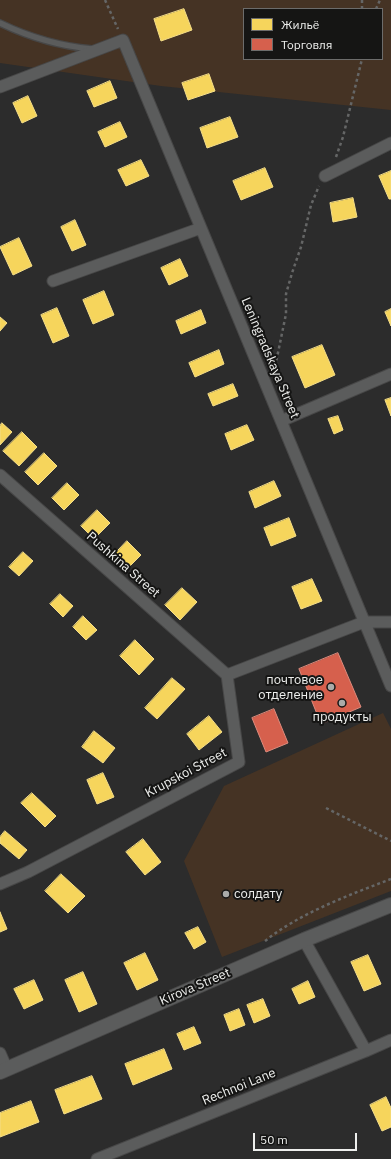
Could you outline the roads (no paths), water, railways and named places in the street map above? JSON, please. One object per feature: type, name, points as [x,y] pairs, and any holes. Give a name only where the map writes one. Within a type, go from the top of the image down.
[{"type":"street","name":"Leningradskaya Street","points":[[98,50],[123,40],[391,686]]},
{"type":"street","points":[[0,87],[98,50]]},
{"type":"street","points":[[325,176],[391,143]]},
{"type":"street","points":[[53,281],[201,228]]},
{"type":"street","points":[[281,421],[391,374]]},
{"type":"street","name":"Pushkina Street","points":[[0,475],[227,675]]},
{"type":"street","points":[[227,675],[364,622],[391,622]]},
{"type":"street","name":"Krupskoi Street","points":[[0,884],[28,872],[239,762],[227,675]]},
{"type":"street","name":"Kirova Street","points":[[3,1070],[304,940],[391,905]]},
{"type":"street","points":[[304,940],[366,1051]]},
{"type":"street","name":"Rechnoi Lane","points":[[97,1159],[391,1040]]},
{"type":"street","points":[[0,1053],[3,1070]]},
{"type":"lane","points":[[0,23],[35,38],[68,46],[98,50]]},
{"type":"place","name":"почтовое отделение","points":[[331,687]]},
{"type":"place","name":"продукты","points":[[342,703]]},
{"type":"place","name":"солдату","points":[[226,894]]}]
